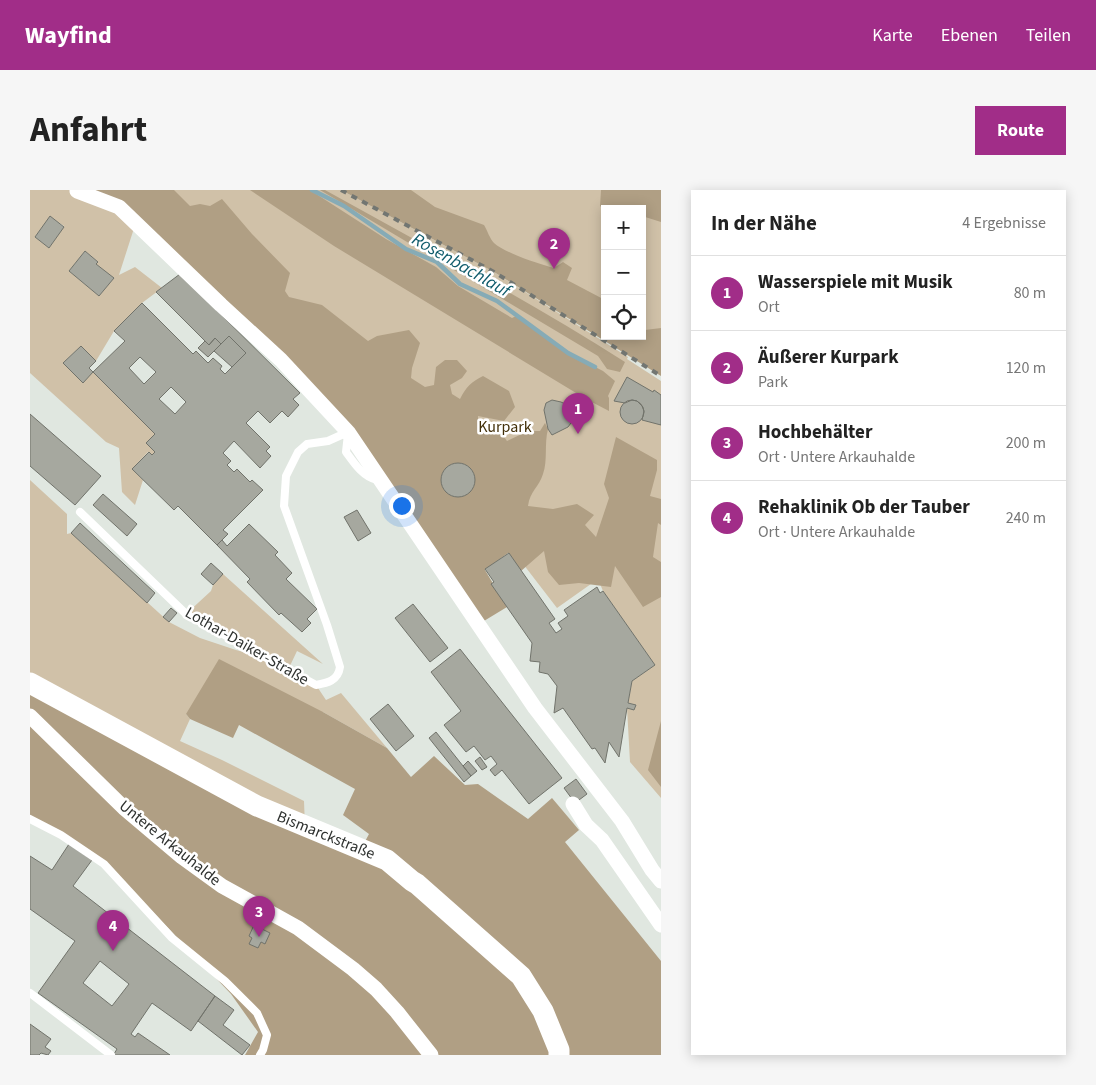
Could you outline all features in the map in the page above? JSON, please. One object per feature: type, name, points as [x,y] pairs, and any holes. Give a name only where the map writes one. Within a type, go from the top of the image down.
[{"type":"street","points":[[77,190],[119,207],[281,360],[348,432],[535,708],[622,821],[652,870],[661,881]]},
{"type":"street","name":"Bismarckstraße","points":[[30,683],[257,806],[388,860],[521,976],[543,1011],[559,1050],[559,1055]]},
{"type":"street","name":"Untere Arkauhalde","points":[[30,716],[124,808],[182,857],[222,886],[298,928],[353,969],[376,989],[397,1012],[431,1055]]},
{"type":"street","points":[[573,804],[586,825],[602,840],[661,925]]},
{"type":"lane","name":"Lothar-Daiker-Straße","points":[[80,512],[186,614],[316,685],[331,682],[339,674],[340,667],[327,625],[284,506],[286,476],[298,452],[308,444],[328,441],[348,432]]},
{"type":"lane","points":[[30,820],[61,835],[104,864],[172,938],[225,981],[257,1013],[267,1035],[264,1050],[260,1055]]},
{"type":"lane","points":[[30,993],[111,1055]]},
{"type":"green space","points":[[30,190],[77,190],[136,222],[119,275],[135,267],[162,288],[142,303],[114,331],[96,361],[81,346],[63,363],[83,382],[93,372],[155,434],[146,443],[155,452],[152,455],[148,452],[132,469],[143,480],[135,505],[122,492],[119,448],[106,442],[30,373]],"holes":[[[50,217],[64,226],[49,248],[35,237]],[[85,251],[113,279],[99,296],[69,271]]]},
{"type":"green space","name":"Kurpark","points":[[111,190],[341,190],[494,272],[628,357],[627,359],[661,381],[661,798],[630,762],[627,708],[634,710],[636,705],[628,703],[632,681],[655,665],[603,591],[598,579],[557,608],[510,547],[305,361]]},
{"type":"green space","points":[[364,190],[661,190],[661,362],[645,340],[646,205],[601,205],[601,326]]},
{"type":"green space","points":[[30,480],[67,514],[67,534],[71,533],[169,622],[200,638],[262,657],[186,614],[211,591],[213,585],[223,574],[323,664],[297,651],[288,670],[316,685],[326,700],[341,693],[387,748],[323,712],[186,714],[190,719],[180,741],[304,801],[305,827],[30,683]]},
{"type":"shaded area","points":[[77,190],[174,190],[190,206],[200,204],[210,206],[222,199],[252,234],[290,273],[285,291],[289,297],[322,305],[368,341],[377,336],[409,330],[420,343],[412,368],[411,378],[425,387],[434,385],[436,367],[445,360],[457,360],[467,371],[462,378],[450,385],[452,394],[460,399],[469,385],[483,376],[509,391],[515,407],[504,421],[478,416],[478,425],[499,430],[507,441],[528,431],[540,431],[545,423],[548,429],[544,469],[528,506],[553,509],[577,504],[594,515],[585,525],[596,537],[609,498],[604,484],[616,437],[657,460],[657,470],[650,496],[661,499],[661,525],[658,523],[653,557],[661,562],[661,597],[643,607],[615,566],[611,587],[579,583],[559,585],[548,572],[544,551],[521,571],[508,553],[485,570],[507,607],[479,624],[348,432],[119,207]]},
{"type":"shaded area","points":[[250,190],[310,190],[386,239],[436,267],[458,286],[512,318],[518,315],[568,353],[603,371],[615,381],[608,396],[609,411],[586,399],[334,246]]},
{"type":"shaded area","points":[[320,190],[325,190],[514,295],[588,339],[625,362],[620,372],[607,369],[598,356]]},
{"type":"shaded area","points":[[341,190],[411,190],[435,207],[484,225],[494,243],[506,251],[554,268],[563,262],[572,268],[567,280],[601,298],[601,339],[494,272]]},
{"type":"shaded area","points":[[601,190],[661,190],[661,222],[646,217],[646,205],[600,206]]},
{"type":"shaded area","points":[[661,328],[661,376],[603,340],[646,340],[646,330]]},
{"type":"shaded area","points":[[219,659],[323,712],[387,748],[411,777],[434,756],[465,785],[478,784],[528,819],[552,798],[579,830],[565,842],[661,961],[661,1055],[245,1055],[258,1032],[231,994],[107,864],[30,820],[30,683],[361,849],[369,834],[343,815],[355,789],[239,725],[233,738],[190,719],[186,714]]},
{"type":"shaded area","points":[[661,721],[661,787],[648,770]]},
{"type":"building","points":[[50,216],[64,227],[49,248],[35,237]]},
{"type":"building","points":[[85,251],[98,262],[96,264],[114,278],[99,296],[69,271]]},
{"type":"building","points":[[180,274],[300,393],[293,399],[299,405],[288,417],[282,411],[270,423],[258,411],[246,423],[270,447],[266,451],[271,456],[260,468],[234,441],[223,453],[231,461],[227,465],[234,472],[237,469],[250,482],[252,480],[263,490],[223,530],[228,534],[217,545],[178,506],[174,510],[132,469],[149,452],[152,455],[155,452],[146,443],[155,434],[93,372],[125,341],[114,331],[142,303],[193,354],[196,351],[208,363],[213,358],[222,366],[220,369],[225,374],[246,353],[229,336],[221,344],[215,338],[209,345],[156,292]],"holes":[[[140,357],[156,372],[144,384],[129,368]],[[171,387],[186,402],[175,414],[159,399]]]},
{"type":"building","points":[[229,336],[246,353],[232,367],[214,351]]},
{"type":"building","points":[[215,338],[221,344],[208,357],[198,348],[205,341],[209,345]]},
{"type":"building","points":[[81,346],[96,361],[89,368],[93,372],[83,383],[63,363]]},
{"type":"building","points":[[627,377],[661,395],[661,425],[642,420],[644,411],[637,401],[632,400],[625,403],[614,401]]},
{"type":"building","points":[[552,400],[580,411],[568,427],[552,435],[548,429],[544,410],[546,403]]},
{"type":"building","points":[[632,400],[637,401],[643,407],[643,417],[637,423],[632,424],[627,423],[621,417],[620,412],[621,407],[627,401]]},
{"type":"building","points":[[30,414],[101,476],[75,505],[30,466]]},
{"type":"building","points":[[458,463],[470,468],[475,480],[470,492],[458,497],[446,492],[441,480],[446,468]]},
{"type":"building","points":[[103,494],[137,524],[127,536],[93,505]]},
{"type":"building","points":[[357,510],[371,533],[358,541],[344,517]]},
{"type":"building","points":[[80,523],[155,593],[147,603],[71,533]]},
{"type":"building","points":[[249,524],[278,552],[275,555],[292,573],[286,579],[317,609],[307,619],[311,623],[302,632],[281,613],[279,615],[247,582],[250,579],[217,545],[222,540],[227,546]]},
{"type":"building","points":[[509,553],[555,619],[549,623],[556,633],[562,629],[558,623],[568,616],[564,610],[597,587],[600,593],[603,591],[655,665],[632,681],[628,703],[636,705],[634,710],[627,708],[619,757],[609,742],[605,763],[595,748],[592,749],[563,708],[554,713],[557,686],[548,674],[539,672],[540,662],[530,661],[532,643],[491,584],[494,582],[485,569]]},
{"type":"building","points":[[211,563],[223,574],[213,585],[201,574]]},
{"type":"building","points":[[413,604],[448,648],[430,662],[395,618]]},
{"type":"building","points":[[171,608],[177,613],[169,622],[163,617]]},
{"type":"building","points":[[460,649],[562,778],[529,804],[502,770],[495,776],[490,770],[497,764],[491,756],[485,760],[474,746],[466,752],[444,725],[461,711],[431,672]]},
{"type":"building","points":[[388,704],[414,736],[396,751],[370,719]]},
{"type":"building","points":[[436,732],[471,776],[464,782],[429,738]]},
{"type":"building","points":[[480,757],[487,767],[482,770],[475,761]]},
{"type":"building","points":[[468,761],[477,771],[471,776],[463,766]]},
{"type":"building","points":[[576,779],[587,794],[575,803],[564,788]]},
{"type":"building","points":[[69,844],[92,860],[73,886],[215,996],[191,1031],[152,1003],[131,1034],[135,1037],[138,1033],[170,1055],[116,1055],[114,1054],[117,1049],[38,993],[75,941],[30,909],[30,856],[52,870]],"holes":[[[100,961],[129,984],[112,1006],[83,983]]]},
{"type":"building","points":[[254,925],[270,933],[265,944],[261,942],[258,948],[249,944],[252,938],[249,936]]},
{"type":"building","points":[[215,996],[234,1010],[223,1025],[250,1045],[242,1055],[198,1021]]},
{"type":"building","points":[[30,1024],[51,1039],[45,1047],[51,1051],[48,1055],[41,1053],[39,1055],[30,1055]]},
{"type":"waterway","name":"Rosenbachlauf","points":[[312,190],[344,206],[406,249],[437,262],[460,284],[497,301],[568,353],[595,367]]},
{"type":"railway","points":[[341,190],[494,272],[661,376]]},
{"type":"place","name":"Äußerer Kurpark","points":[[554,269]]},
{"type":"place","name":"Wasserspiele mit Musik","points":[[578,434]]},
{"type":"place","name":"Hochbehälter","points":[[259,937]]},
{"type":"place","name":"Rehaklinik Ob der Tauber","points":[[113,951]]}]
